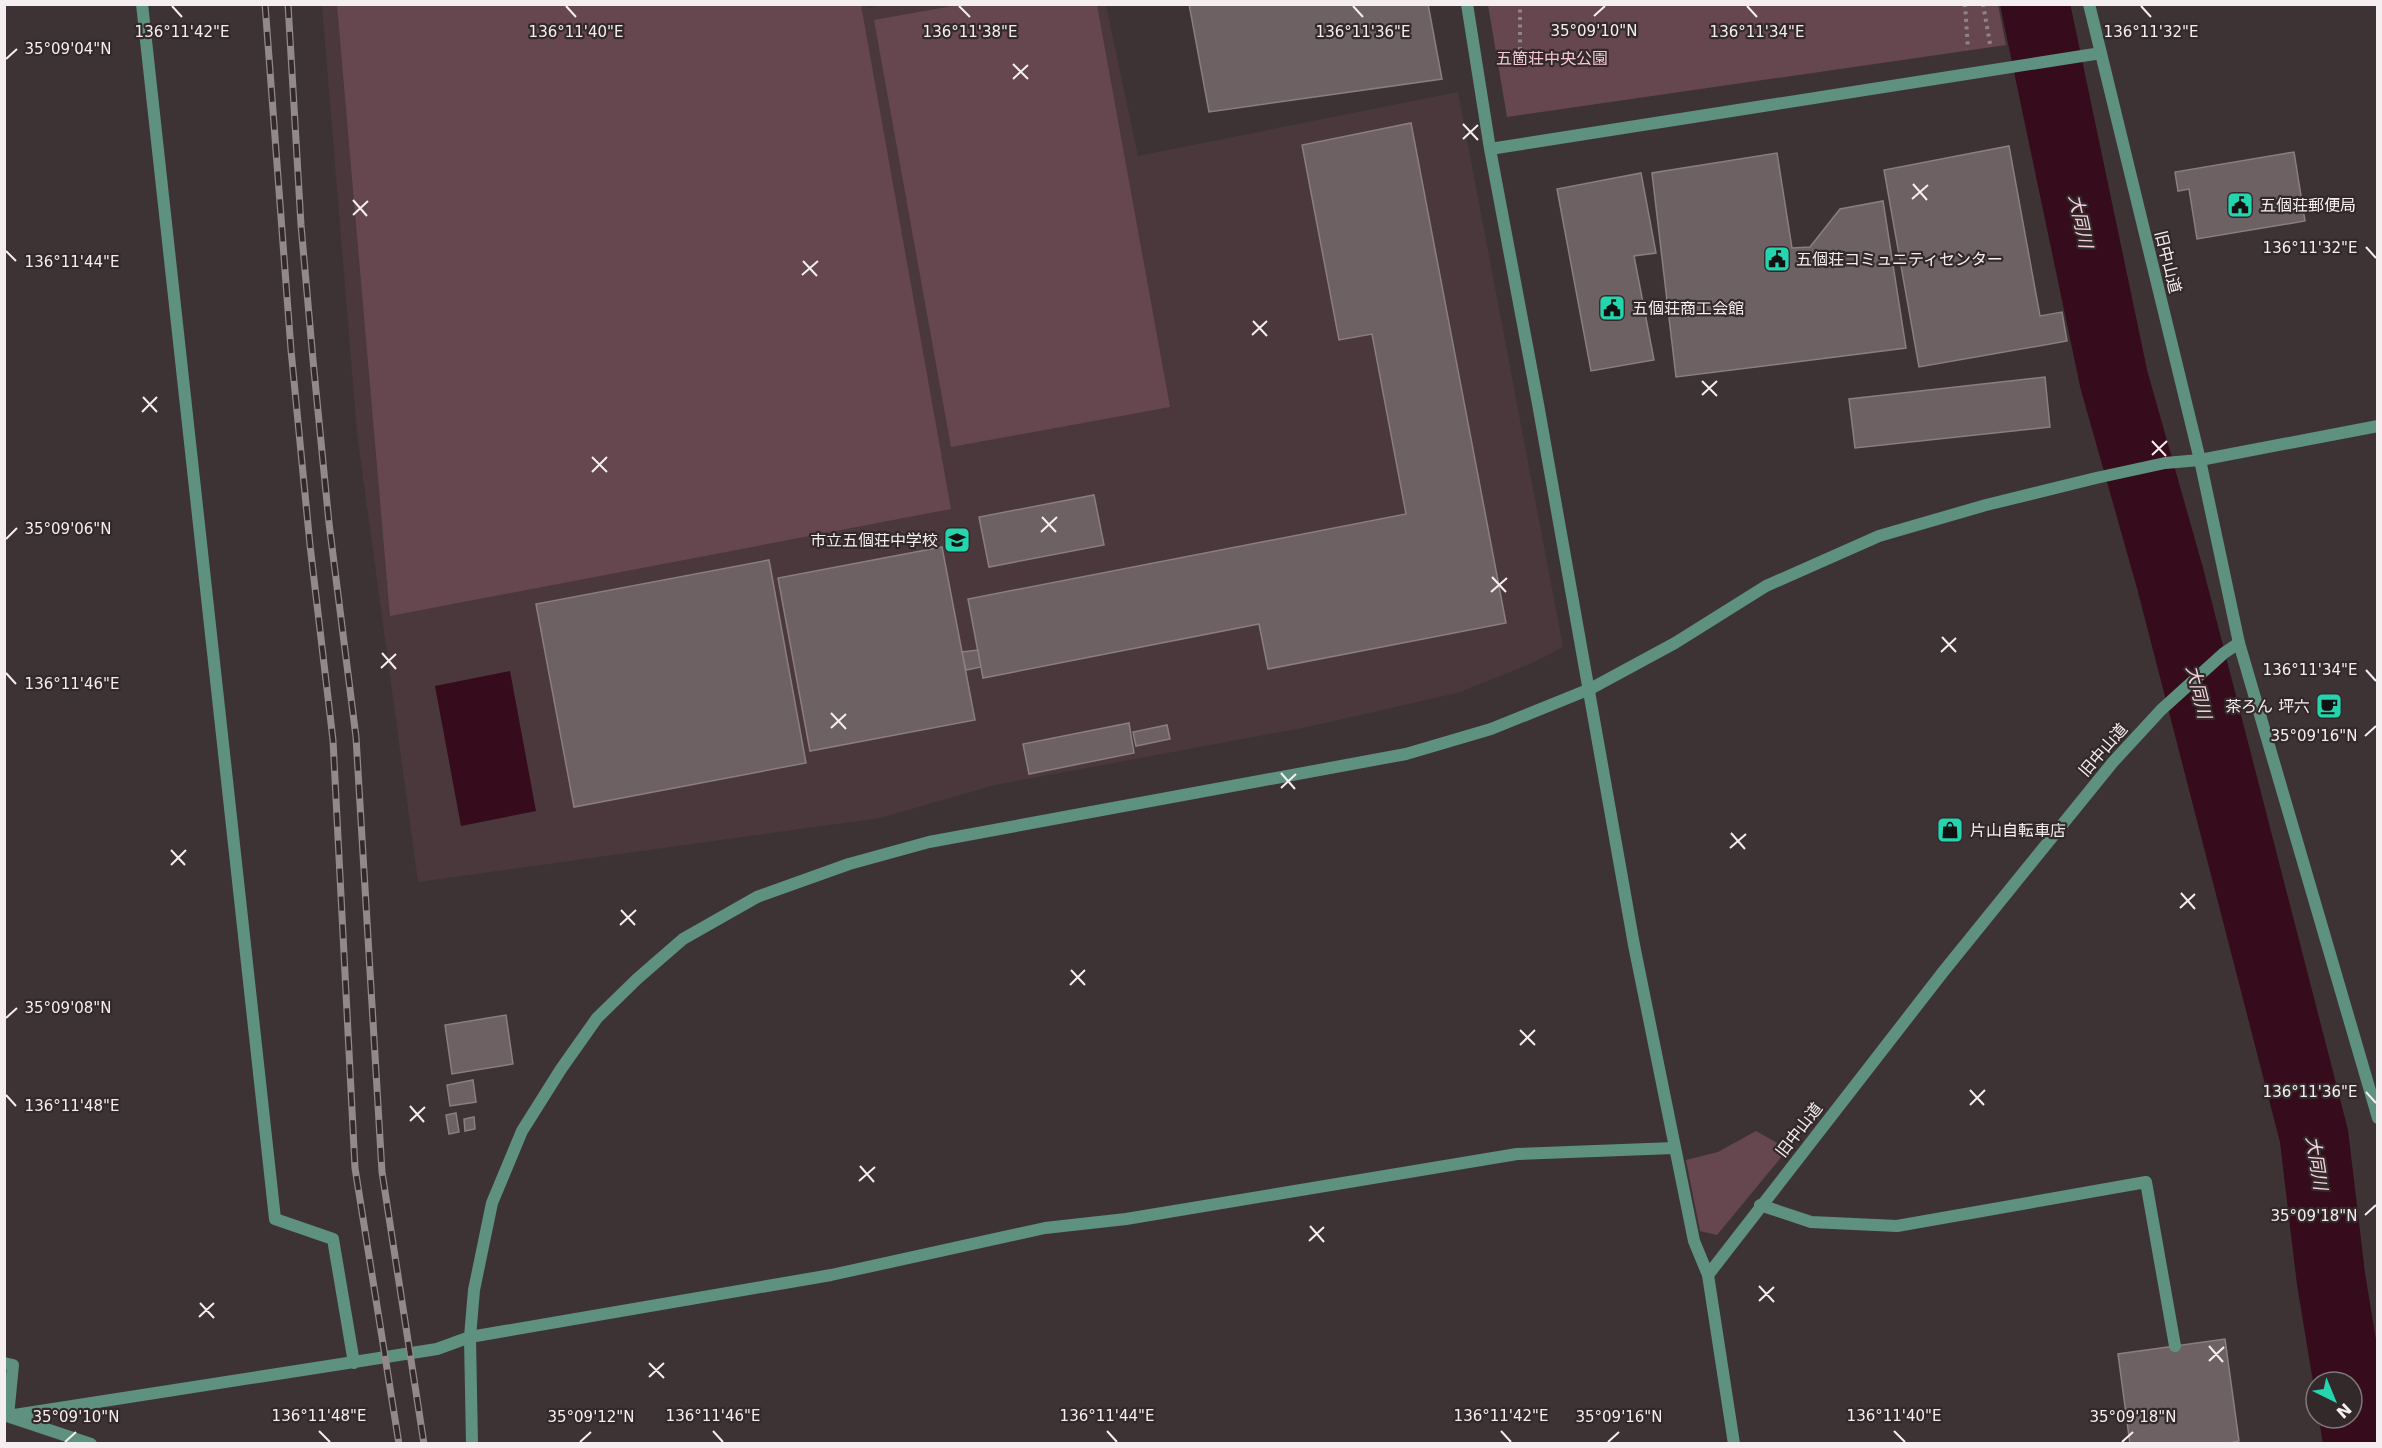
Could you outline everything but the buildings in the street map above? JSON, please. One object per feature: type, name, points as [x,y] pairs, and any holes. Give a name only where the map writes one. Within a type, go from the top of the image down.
[{"type":"street","points":[[142,4],[275,1219],[333,1239],[354,1363]]},
{"type":"street","points":[[1467,4],[1490,149],[1590,689],[1634,945],[1694,1241],[1708,1275],[1734,1443]]},
{"type":"street","name":"旧中山道","points":[[1708,1275],[1760,1205],[1943,972],[2113,762],[2161,710],[2238,643],[2200,460],[2089,4]]},
{"type":"street","points":[[1490,149],[2013,69],[2101,53]]},
{"type":"street","points":[[472,1443],[470,1337],[474,1290],[492,1203],[522,1131],[597,1018],[636,979],[693,934],[757,897],[860,860],[929,842],[1406,754],[1491,729],[1590,689],[1675,643],[1766,586],[1879,536],[1986,505],[2096,478],[2165,463],[2200,460],[2378,426]]},
{"type":"street","points":[[2238,643],[2378,1118]]},
{"type":"street","points":[[6,1416],[437,1349],[470,1337],[831,1275],[1045,1228],[1126,1219],[1517,1154],[1674,1148]]},
{"type":"street","points":[[1760,1205],[1811,1222],[1897,1226],[2146,1182],[2175,1346]]},
{"type":"street","points":[[4,1363],[13,1365],[6,1416]]},
{"type":"street","points":[[6,1416],[91,1443]]},
{"type":"path","points":[[1476,60],[1520,52],[1520,4]]},
{"type":"path","points":[[1965,4],[1970,75]]},
{"type":"path","points":[[1983,4],[1993,71]]},
{"type":"shaded area","name":"市立五個荘中学校","points":[[867,4],[868,8],[886,4],[1106,5],[1138,156],[1458,92],[1563,647],[1532,663],[1457,693],[1307,727],[995,785],[880,818],[418,882],[357,433],[322,5]]},
{"type":"shaded area","points":[[510,671],[536,811],[461,826],[435,686]]},
{"type":"green space","points":[[337,5],[861,5],[951,509],[390,616]]},
{"type":"green space","points":[[958,5],[1097,5],[1170,407],[951,447],[874,20]]},
{"type":"green space","name":"五箇荘中央公園","points":[[1488,5],[1998,5],[2006,45],[1507,117]]},
{"type":"green space","points":[[1756,1131],[1788,1149],[1717,1235],[1700,1231],[1686,1160],[1718,1152]]},
{"type":"waterway","name":"大同川","points":[[2035,4],[2114,380],[2170,578],[2314,1136],[2331,1279],[2346,1370]]},
{"type":"waterway","name":"大同川","points":[[2356,1430],[2358,1444]]},
{"type":"railway","points":[[265,4],[291,350],[310,545],[333,740],[355,1168],[399,1444]]},
{"type":"railway","points":[[288,4],[301,225],[313,360],[329,523],[356,737],[382,1172],[424,1444]]},
{"type":"place","name":"五個荘郵便局","points":[[2240,205]]},
{"type":"place","name":"五個荘コミュニティセンター","points":[[1777,259]]},
{"type":"place","name":"五個荘商工会館","points":[[1612,308]]},
{"type":"place","name":"市立五個荘中学校","points":[[957,540]]},
{"type":"place","name":"茶ろん 坪六","points":[[2329,706]]},
{"type":"place","name":"片山自転車店","points":[[1950,830]]}]
